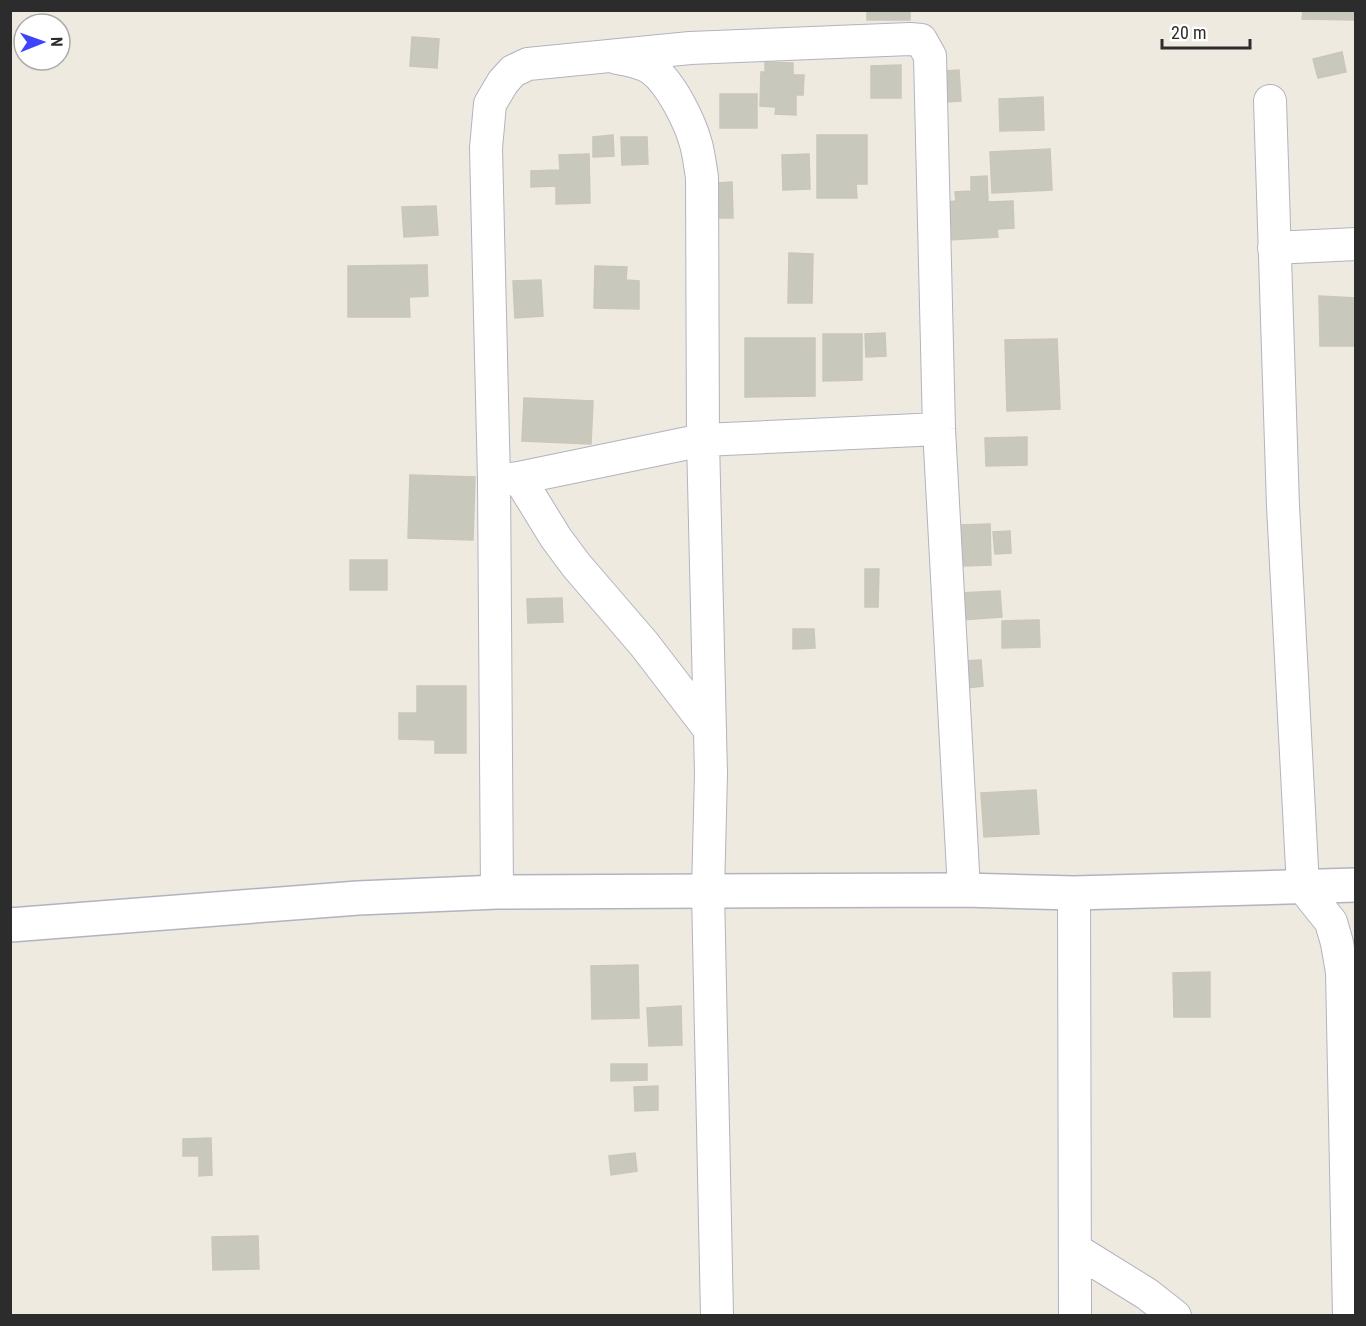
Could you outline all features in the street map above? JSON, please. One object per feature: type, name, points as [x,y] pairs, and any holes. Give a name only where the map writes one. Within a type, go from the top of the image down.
[{"type":"main road","points":[[10,925],[358,898],[497,892],[964,890],[1074,893],[1356,885]]},
{"type":"street","points":[[497,892],[507,480],[486,148],[490,104],[503,82],[513,71],[528,64],[690,48],[910,39],[921,40],[930,56],[939,429],[964,890]]},
{"type":"street","points":[[607,56],[636,61],[651,68],[665,80],[680,104],[696,145],[702,177],[703,440],[711,774],[708,891],[717,1316]]},
{"type":"street","points":[[1270,101],[1283,506],[1303,887],[1331,922],[1342,972],[1349,1316]]},
{"type":"street","points":[[1274,248],[1356,244]]},
{"type":"street","points":[[507,480],[703,440],[939,429]]},
{"type":"street","points":[[507,480],[644,644],[710,730]]},
{"type":"street","points":[[1074,893],[1075,1316]]},
{"type":"street","points":[[1076,1250],[1147,1294],[1175,1316]]},
{"type":"building","points":[[867,10],[910,10],[910,20],[867,20]]},
{"type":"building","points":[[1303,10],[1355,10],[1355,20],[1302,19]]},
{"type":"building","points":[[412,37],[439,39],[437,68],[410,66]]},
{"type":"building","points":[[1342,52],[1346,72],[1318,78],[1313,59]]},
{"type":"building","points":[[765,62],[793,63],[793,75],[804,75],[803,95],[796,95],[796,115],[775,114],[776,107],[760,106],[761,72],[765,72]]},
{"type":"building","points":[[901,65],[901,98],[871,98],[871,66]]},
{"type":"building","points":[[959,70],[961,101],[945,102],[944,71]]},
{"type":"building","points":[[720,94],[757,94],[757,128],[720,128]]},
{"type":"building","points":[[1043,97],[1044,130],[1000,131],[999,99]]},
{"type":"building","points":[[613,135],[614,156],[593,157],[593,137]]},
{"type":"building","points":[[817,135],[867,135],[867,184],[856,184],[857,198],[817,198]]},
{"type":"building","points":[[621,137],[647,137],[648,164],[622,165]]},
{"type":"building","points":[[1050,149],[1052,190],[992,193],[990,152]]},
{"type":"building","points":[[589,154],[590,203],[556,204],[556,186],[531,187],[531,171],[560,170],[559,155]]},
{"type":"building","points":[[809,154],[810,189],[783,190],[782,155]]},
{"type":"building","points":[[987,176],[988,202],[1013,201],[1014,228],[997,229],[998,237],[948,240],[947,202],[956,201],[955,192],[971,191],[971,177]]},
{"type":"building","points":[[732,182],[733,218],[717,218],[717,183]]},
{"type":"building","points":[[436,206],[438,235],[404,237],[402,207]]},
{"type":"building","points":[[789,253],[813,254],[812,303],[788,303]]},
{"type":"building","points":[[427,265],[428,296],[409,297],[410,317],[348,317],[348,266]]},
{"type":"building","points":[[595,266],[627,267],[626,280],[639,281],[639,309],[594,308]]},
{"type":"building","points":[[541,280],[543,316],[515,318],[513,281]]},
{"type":"building","points":[[1319,296],[1356,298],[1356,346],[1320,346]]},
{"type":"building","points":[[885,333],[886,356],[866,357],[865,334]]},
{"type":"building","points":[[823,334],[862,334],[862,380],[823,381]]},
{"type":"building","points":[[745,338],[815,338],[815,396],[745,397]]},
{"type":"building","points":[[1057,339],[1060,409],[1007,411],[1005,340]]},
{"type":"building","points":[[524,398],[593,401],[591,444],[522,441]]},
{"type":"building","points":[[1027,437],[1027,465],[986,466],[985,438]]},
{"type":"building","points":[[410,475],[475,477],[473,540],[408,538]]},
{"type":"building","points":[[990,524],[991,565],[962,566],[961,525]]},
{"type":"building","points":[[1010,531],[1011,553],[995,554],[993,532]]},
{"type":"building","points":[[350,560],[387,560],[387,590],[350,590]]},
{"type":"building","points":[[865,569],[879,569],[878,607],[865,607]]},
{"type":"building","points":[[1000,591],[1002,617],[960,620],[959,593]]},
{"type":"building","points":[[562,598],[563,622],[528,623],[527,599]]},
{"type":"building","points":[[1039,620],[1040,647],[1002,648],[1002,621]]},
{"type":"building","points":[[793,629],[814,629],[815,648],[793,649]]},
{"type":"building","points":[[981,660],[983,686],[967,688],[965,661]]},
{"type":"building","points":[[417,686],[466,686],[466,753],[435,753],[435,740],[399,739],[399,713],[417,713]]},
{"type":"building","points":[[1036,790],[1039,834],[984,837],[981,793]]},
{"type":"building","points":[[638,965],[639,1018],[592,1019],[591,966]]},
{"type":"building","points":[[1210,972],[1210,1017],[1174,1017],[1173,973]]},
{"type":"building","points":[[681,1006],[682,1045],[649,1046],[647,1008]]},
{"type":"building","points":[[611,1064],[647,1064],[647,1080],[611,1081]]},
{"type":"building","points":[[658,1086],[658,1110],[635,1111],[634,1087]]},
{"type":"building","points":[[211,1138],[212,1175],[199,1176],[199,1156],[183,1156],[183,1139]]},
{"type":"building","points":[[635,1153],[637,1171],[611,1175],[609,1156]]},
{"type":"building","points":[[258,1236],[259,1269],[213,1270],[212,1237]]}]
